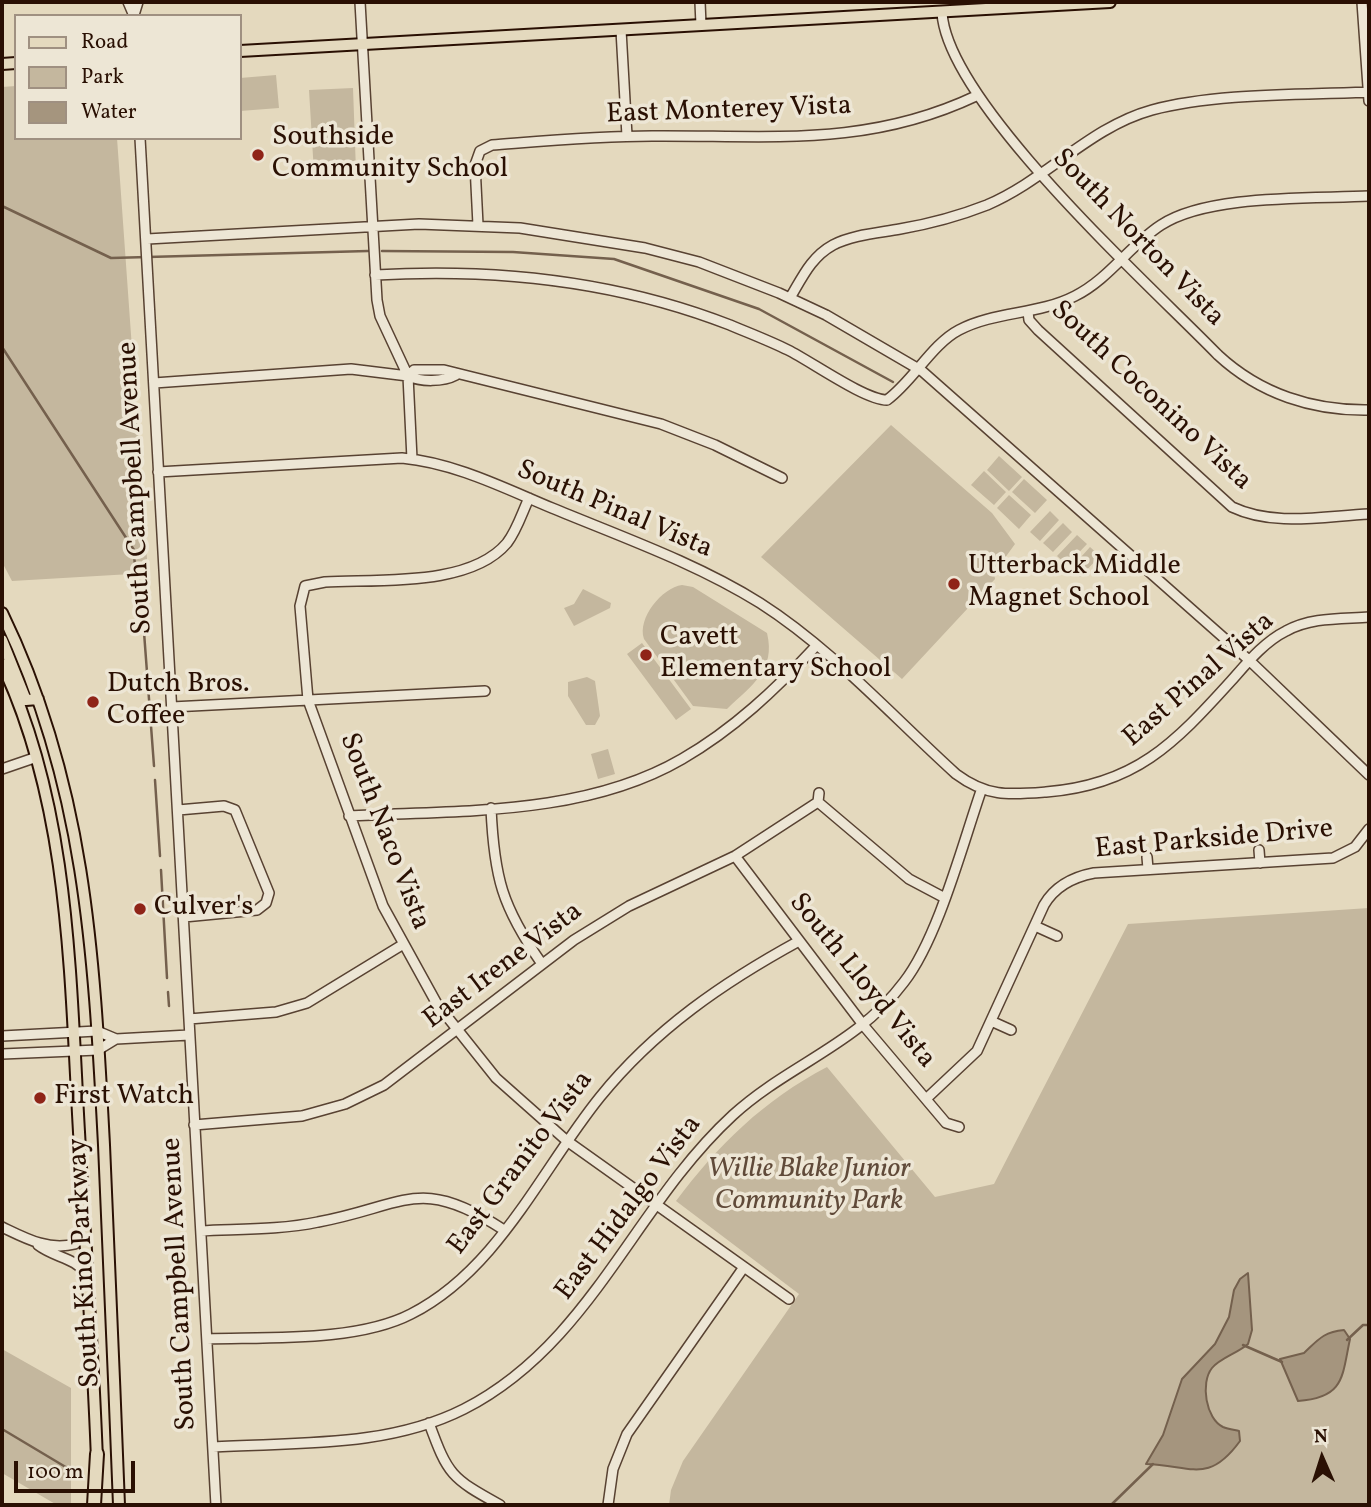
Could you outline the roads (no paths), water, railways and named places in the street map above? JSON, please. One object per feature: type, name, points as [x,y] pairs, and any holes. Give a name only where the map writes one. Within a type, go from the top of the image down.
[{"type":"highway","points":[[94,1505],[97,1454]]},
{"type":"main road","points":[[242,51],[942,13],[1017,5],[1110,2]]},
{"type":"main road","name":"South Kino Parkway","points":[[2,612],[38,699],[62,777],[83,872],[90,920],[99,1050],[119,1505]]},
{"type":"main road","points":[[2,640],[26,699],[38,699]]},
{"type":"main road","name":"South Kino Parkway","points":[[2,664],[34,758],[61,885],[75,1051],[99,1505]]},
{"type":"main road","points":[[92,1372],[114,1372]]},
{"type":"street","points":[[360,2],[375,275],[380,316],[408,376],[412,459]]},
{"type":"street","points":[[700,2],[701,25]]},
{"type":"street","points":[[790,298],[807,267],[831,246],[964,213],[1005,196],[1043,175],[1103,132],[1150,111],[1200,102],[1368,95],[1362,2]]},
{"type":"street","name":"South Norton Vista","points":[[942,13],[943,29],[976,96],[1043,175],[1218,355],[1241,374],[1292,399],[1339,409],[1369,410]]},
{"type":"street","points":[[621,30],[627,136]]},
{"type":"street","name":"East Monterey Vista","points":[[478,225],[475,164],[480,151],[492,145],[627,136],[759,139],[831,135],[922,119],[976,96]]},
{"type":"street","name":"South Campbell Avenue","points":[[141,140],[216,1505]]},
{"type":"street","points":[[375,275],[440,273],[540,278],[651,300],[728,325],[785,348],[878,400],[887,400],[921,370],[940,344],[959,330],[1076,296],[1102,278],[1161,225],[1188,212],[1239,204],[1369,196]]},
{"type":"street","points":[[147,239],[374,226],[478,225],[560,233],[645,248],[699,262],[790,298],[837,321],[921,370],[1250,661],[1369,775]]},
{"type":"street","name":"South Coconino Vista","points":[[1028,312],[1029,320],[1038,330],[1232,507],[1273,519],[1369,514]]},
{"type":"street","points":[[154,383],[351,369],[408,376]]},
{"type":"street","points":[[408,376],[414,370],[444,370],[661,424],[715,445],[782,478]]},
{"type":"street","name":"South Pinal Vista","points":[[158,472],[412,459],[467,473],[719,580],[760,603],[816,646],[956,774],[981,791]]},
{"type":"street","name":"South Naco Vista","points":[[528,498],[506,544],[487,560],[462,573],[302,584],[300,607],[308,701],[383,906],[402,945],[456,1029],[496,1078],[567,1141],[789,1299]]},
{"type":"street","name":"East Pinal Vista","points":[[981,791],[1018,794],[1065,791],[1098,785],[1130,772],[1178,738],[1274,638],[1301,624],[1369,617]]},
{"type":"street","points":[[349,816],[568,800],[615,788],[671,764],[764,700],[816,646]]},
{"type":"street","points":[[172,707],[485,691]]},
{"type":"street","points":[[2,769],[34,758]]},
{"type":"street","name":"East Hidalgo Vista","points":[[213,1447],[359,1439],[429,1423],[486,1397],[540,1357],[577,1316],[685,1166],[735,1113],[782,1077],[864,1026],[883,1008],[916,966],[981,791]]},
{"type":"street","name":"East Irene Vista","points":[[194,1125],[302,1116],[345,1104],[384,1085],[542,964],[629,906],[735,856],[818,798],[909,879],[943,897]]},
{"type":"street","points":[[178,810],[224,806],[239,814],[268,888],[270,906],[251,911],[184,917]]},
{"type":"street","points":[[491,807],[499,884],[514,921],[542,964]]},
{"type":"street","name":"East Parkside Drive","points":[[926,1099],[970,1060],[1049,896],[1076,877],[1333,858],[1355,846],[1369,829]]},
{"type":"street","points":[[1259,850],[1260,863]]},
{"type":"street","name":"South Lloyd Vista","points":[[735,856],[864,1026],[946,1123],[959,1127]]},
{"type":"street","points":[[1147,856],[1148,870]]},
{"type":"street","points":[[1035,926],[1057,936]]},
{"type":"street","name":"East Granito Vista","points":[[207,1339],[368,1328],[409,1315],[442,1296],[476,1267],[611,1084],[661,1033],[744,971],[799,941]]},
{"type":"street","points":[[189,1019],[276,1012],[307,1003],[402,945]]},
{"type":"street","points":[[991,1021],[1012,1030]]},
{"type":"street","points":[[2,1036],[97,1031],[116,1039],[189,1035]]},
{"type":"street","points":[[2,1054],[99,1050],[116,1039]]},
{"type":"street","points":[[201,1231],[315,1223],[411,1197],[463,1205],[504,1230]]},
{"type":"street","name":"South Kino Parkway","points":[[2,1227],[34,1242],[52,1255],[78,1262],[86,1274]]},
{"type":"street","points":[[34,1242],[50,1246],[75,1244],[84,1228]]},
{"type":"street","points":[[608,1505],[613,1469],[627,1434],[744,1268]]},
{"type":"street","points":[[429,1423],[447,1470],[464,1486],[500,1505]]},
{"type":"water","points":[[1248,1273],[1252,1330],[1248,1344],[1212,1368],[1206,1382],[1212,1417],[1223,1427],[1239,1431],[1240,1441],[1229,1455],[1208,1468],[1187,1469],[1146,1464],[1163,1435],[1182,1379],[1215,1344],[1229,1317],[1234,1290],[1240,1279]]},
{"type":"water","points":[[1344,1330],[1350,1339],[1339,1383],[1325,1395],[1298,1401],[1280,1359],[1304,1353],[1326,1335]]},
{"type":"waterway","points":[[2,206],[111,258],[368,251]]},
{"type":"waterway","points":[[382,251],[513,252],[614,259],[759,309],[893,382]]},
{"type":"waterway","points":[[2,347],[134,550],[136,588],[141,592],[154,766]]},
{"type":"waterway","points":[[155,780],[160,856]]},
{"type":"waterway","points":[[161,870],[167,978]]},
{"type":"waterway","points":[[168,992],[169,1006]]},
{"type":"waterway","points":[[1347,1340],[1363,1325],[1369,1325]]},
{"type":"waterway","points":[[1243,1345],[1282,1362]]},
{"type":"waterway","points":[[2,1429],[79,1475]]},
{"type":"waterway","points":[[1111,1505],[1153,1464]]},
{"type":"place","name":"Southside Community School","points":[[258,155]]},
{"type":"place","name":"Utterback Middle Magnet School","points":[[954,584]]},
{"type":"place","name":"Cavett Elementary School","points":[[646,655]]},
{"type":"place","name":"Dutch Bros. Coffee","points":[[93,702]]},
{"type":"place","name":"Culver's","points":[[140,909]]},
{"type":"place","name":"First Watch","points":[[40,1098]]},
{"type":"park label","name":"Willie Blake Junior Community Park","points":[[809,1187]]}]
